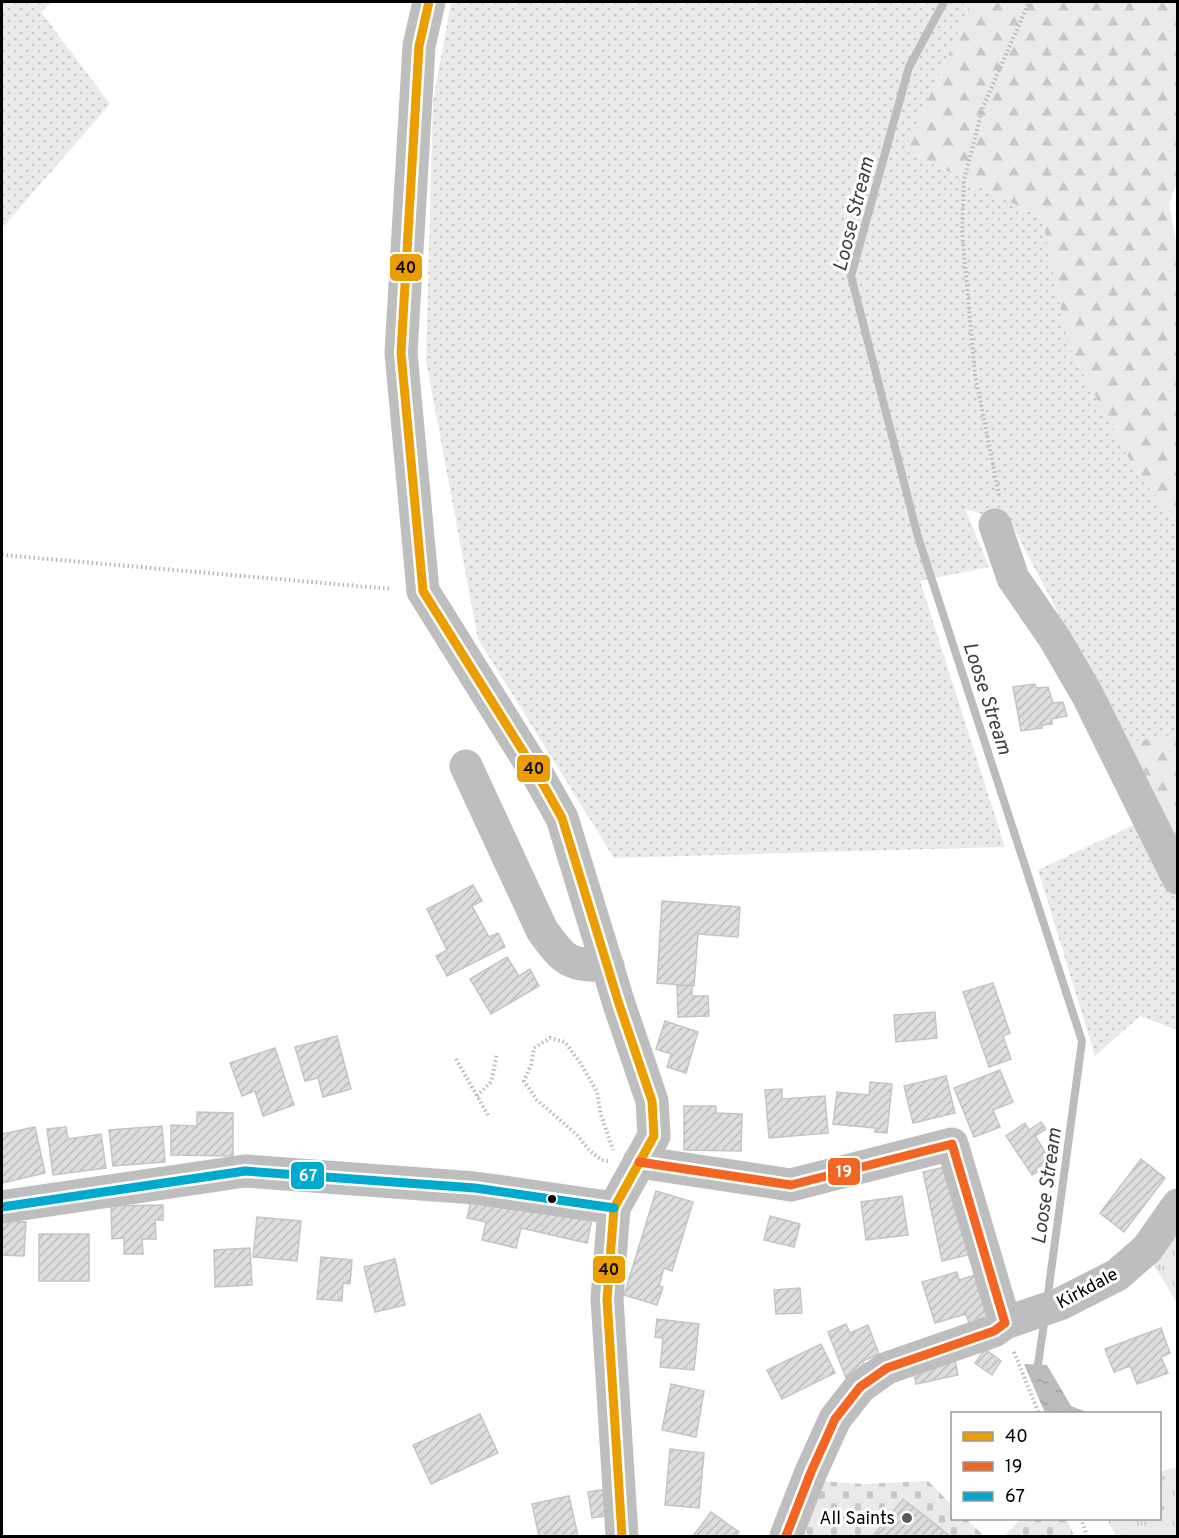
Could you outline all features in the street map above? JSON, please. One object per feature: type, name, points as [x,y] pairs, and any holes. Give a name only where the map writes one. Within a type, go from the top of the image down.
[{"type":"street","points":[[429,2],[419,46],[401,353],[423,591],[562,818],[652,1101],[654,1136],[632,1166],[614,1208],[607,1299],[622,1536]]},
{"type":"street","points":[[995,525],[1013,578],[1055,639],[1088,696],[1178,878]]},
{"type":"street","points":[[466,766],[542,930],[560,954],[580,966],[608,966]]},
{"type":"street","points":[[632,1166],[790,1185],[952,1144],[1032,1313]]},
{"type":"street","points":[[2,1207],[245,1171],[475,1188],[614,1208]]},
{"type":"street","name":"Kirkdale","points":[[786,1536],[835,1419],[860,1387],[887,1368],[994,1331],[1117,1275],[1146,1249],[1178,1204]]},
{"type":"path","points":[[995,525],[1000,499],[975,375],[962,230],[964,180],[983,107],[1029,2]]},
{"type":"path","points":[[2,555],[423,591]]},
{"type":"path","points":[[550,1038],[565,1042],[597,1092],[601,1115],[612,1149],[632,1166],[602,1160],[537,1100],[524,1081],[531,1065],[534,1048],[550,1038]]},
{"type":"path","points":[[477,1095],[491,1082],[497,1054]]},
{"type":"path","points":[[456,1059],[489,1117]]},
{"type":"path","points":[[1032,1313],[1007,1337],[1039,1412]]},
{"type":"path","points":[[1082,1520],[1087,1536]]},
{"type":"green space","points":[[2,2],[52,2],[41,12],[110,104],[2,228]]},
{"type":"green space","points":[[451,2],[972,2],[905,150],[1042,218],[1069,348],[1133,466],[1177,525],[1177,734],[1126,743],[1011,523],[965,509],[989,567],[920,581],[1005,847],[614,858],[478,639],[426,360],[433,101]]},
{"type":"green space","points":[[972,2],[1177,2],[1178,180],[1169,204],[1178,252],[1177,525],[1133,466],[1069,348],[1042,218],[905,150]]},
{"type":"green space","points":[[1177,734],[1177,847],[1126,743]]},
{"type":"green space","points":[[1138,823],[1177,899],[1177,1030],[1140,1016],[1095,1056],[1038,870]]},
{"type":"green space","points":[[1177,1227],[1177,1303],[1151,1260]]},
{"type":"green space","points":[[1177,1467],[1177,1536],[1116,1536],[1107,1520],[1161,1520],[1161,1472]]},
{"type":"green space","points":[[819,1481],[865,1484],[928,1481],[951,1504],[951,1520],[967,1520],[984,1536],[799,1536]]},
{"type":"green space","points":[[1020,1520],[1067,1520],[1074,1536],[1004,1536]]},
{"type":"water","points":[[1024,1364],[1047,1365],[1071,1406],[1086,1412],[1045,1412]]},
{"type":"building","points":[[1035,684],[1036,688],[1048,687],[1053,703],[1063,702],[1067,716],[1052,719],[1052,724],[1042,725],[1042,728],[1021,731],[1013,687]]},
{"type":"building","points":[[473,885],[482,901],[472,906],[489,937],[498,933],[505,947],[447,976],[436,956],[447,950],[427,909]]},
{"type":"building","points":[[662,901],[740,907],[738,937],[698,934],[694,986],[657,983]]},
{"type":"building","points":[[507,957],[519,976],[530,969],[539,986],[491,1014],[470,979]]},
{"type":"building","points":[[993,983],[1010,1033],[1003,1036],[1011,1059],[989,1067],[963,992]]},
{"type":"building","points":[[692,985],[692,996],[708,996],[709,1016],[678,1017],[677,986]]},
{"type":"building","points":[[935,1012],[937,1038],[896,1042],[894,1015]]},
{"type":"building","points":[[665,1021],[698,1032],[686,1073],[667,1067],[671,1054],[656,1049]]},
{"type":"building","points":[[337,1036],[351,1089],[323,1097],[318,1078],[305,1081],[295,1047]]},
{"type":"building","points":[[275,1048],[294,1105],[263,1116],[255,1091],[242,1096],[230,1063]]},
{"type":"building","points":[[1000,1070],[1013,1102],[993,1110],[1000,1127],[974,1137],[954,1088]]},
{"type":"building","points":[[946,1076],[955,1113],[913,1123],[904,1086]]},
{"type":"building","points":[[870,1082],[892,1084],[887,1133],[875,1132],[875,1128],[833,1124],[837,1092],[869,1095]]},
{"type":"building","points":[[782,1089],[782,1099],[825,1096],[828,1133],[769,1138],[765,1090]]},
{"type":"building","points":[[684,1106],[716,1106],[716,1113],[742,1114],[741,1151],[684,1150]]},
{"type":"building","points":[[197,1112],[233,1113],[233,1156],[171,1155],[171,1125],[197,1126]]},
{"type":"building","points":[[1041,1122],[1046,1129],[1035,1136],[1052,1163],[1032,1175],[1006,1136],[1025,1123],[1029,1130]]},
{"type":"building","points":[[162,1126],[165,1162],[113,1166],[109,1130]]},
{"type":"building","points":[[35,1127],[45,1173],[2,1183],[2,1134]]},
{"type":"building","points":[[66,1127],[68,1139],[101,1134],[106,1168],[53,1175],[47,1129]]},
{"type":"building","points":[[1141,1159],[1165,1178],[1124,1232],[1100,1213]]},
{"type":"building","points":[[953,1165],[972,1254],[942,1261],[923,1172]]},
{"type":"building","points":[[473,1191],[592,1219],[587,1243],[521,1228],[516,1248],[482,1240],[486,1222],[467,1218]]},
{"type":"building","points":[[656,1191],[693,1202],[672,1271],[664,1268],[659,1286],[663,1287],[657,1305],[624,1295]]},
{"type":"building","points":[[902,1196],[908,1235],[866,1240],[861,1202]]},
{"type":"building","points":[[163,1205],[163,1220],[155,1220],[156,1239],[142,1239],[143,1254],[124,1254],[124,1238],[112,1239],[111,1206]]},
{"type":"building","points":[[770,1216],[800,1224],[794,1247],[764,1240]]},
{"type":"building","points":[[257,1217],[301,1221],[297,1261],[253,1257]]},
{"type":"building","points":[[2,1221],[26,1222],[24,1256],[2,1255]]},
{"type":"building","points":[[39,1234],[89,1234],[89,1281],[39,1281]]},
{"type":"building","points":[[250,1248],[252,1285],[215,1287],[214,1250]]},
{"type":"building","points":[[321,1257],[352,1260],[350,1284],[343,1283],[342,1301],[317,1299]]},
{"type":"building","points":[[395,1259],[405,1305],[375,1312],[364,1267]]},
{"type":"building","points":[[957,1272],[959,1280],[979,1274],[994,1323],[971,1330],[966,1314],[935,1323],[922,1282]]},
{"type":"building","points":[[800,1288],[802,1313],[776,1314],[774,1290]]},
{"type":"building","points":[[657,1319],[699,1324],[694,1370],[660,1367],[663,1338],[655,1337]]},
{"type":"building","points":[[846,1324],[850,1333],[868,1325],[879,1354],[863,1361],[867,1369],[846,1378],[828,1332]]},
{"type":"building","points":[[1161,1328],[1170,1353],[1161,1357],[1168,1373],[1137,1384],[1130,1366],[1114,1372],[1105,1349]]},
{"type":"building","points":[[821,1344],[835,1373],[782,1399],[767,1370]]},
{"type":"building","points":[[985,1349],[1001,1361],[992,1375],[975,1363]]},
{"type":"building","points":[[955,1360],[958,1375],[916,1384],[913,1370]]},
{"type":"building","points":[[671,1384],[704,1391],[696,1437],[662,1430]]},
{"type":"building","points":[[480,1414],[498,1453],[431,1484],[413,1445]]},
{"type":"building","points":[[670,1449],[704,1453],[699,1508],[665,1505]]},
{"type":"building","points":[[608,1489],[612,1515],[592,1518],[588,1492]]},
{"type":"building","points":[[569,1496],[578,1536],[539,1536],[532,1504]]},
{"type":"building","name":"All Saints","points":[[903,1499],[950,1536],[873,1536]]},
{"type":"building","points":[[711,1512],[739,1532],[736,1536],[693,1536]]},
{"type":"waterway","name":"Loose Stream","points":[[944,2],[909,67],[851,276],[918,537],[1082,1041],[1047,1301]]},
{"type":"waterway","name":"Loose Stream","points":[[1039,1375],[1037,1371],[1045,1317]]},
{"type":"transit line","name":"40","points":[[429,2],[419,46],[401,353],[423,591],[562,818],[619,1004],[652,1101],[654,1136],[614,1208],[607,1299],[622,1536]]},
{"type":"transit line","name":"19","points":[[639,1162],[791,1185],[952,1144],[1005,1323],[994,1331],[887,1368],[860,1387],[835,1419],[786,1536]]},
{"type":"transit line","name":"67","points":[[2,1207],[245,1171],[475,1188],[614,1208]]},
{"type":"place","name":"All Saints","points":[[907,1518]]}]
